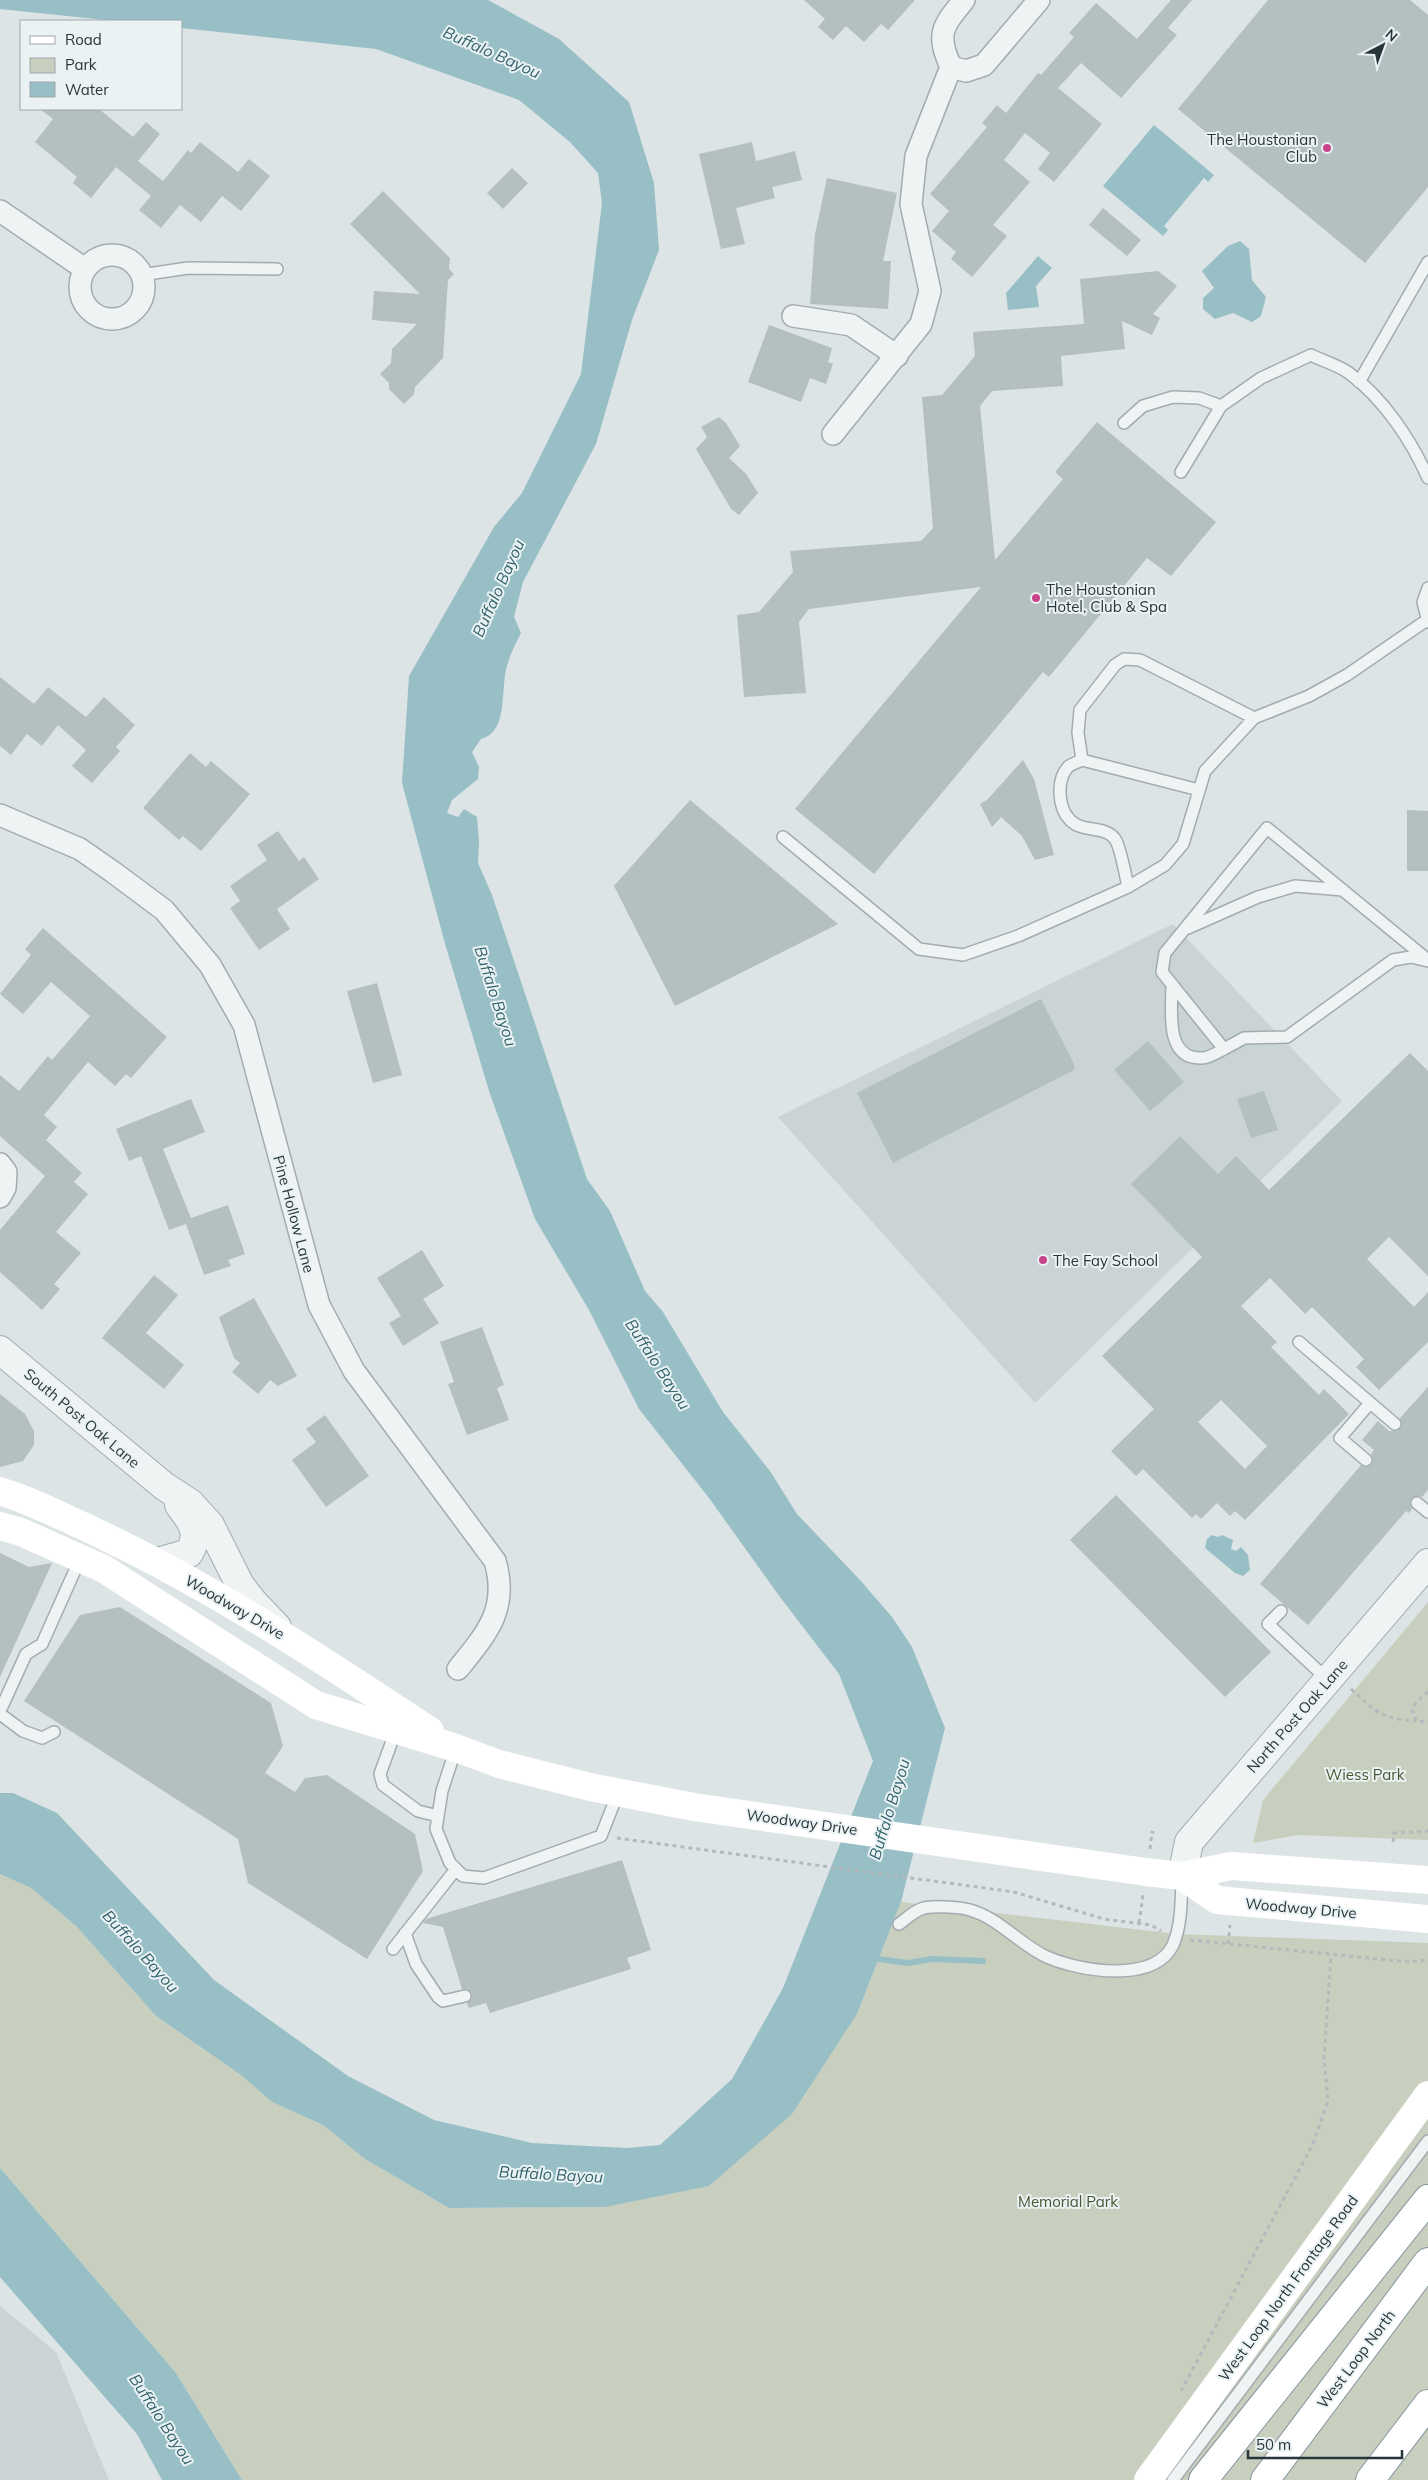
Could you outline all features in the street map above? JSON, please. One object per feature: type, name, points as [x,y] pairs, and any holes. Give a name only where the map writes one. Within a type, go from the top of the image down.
[{"type":"main road","name":"Woodway Drive","points":[[0,1491],[38,1504],[158,1562],[286,1636],[456,1748]]},
{"type":"main road","name":"Woodway Drive","points":[[0,1526],[21,1532],[104,1569],[316,1705],[456,1748],[499,1764],[618,1792],[694,1807],[1182,1876],[1231,1866],[1428,1880]]},
{"type":"main road","points":[[80,1559],[93,1530]]},
{"type":"main road","name":"Woodway Drive","points":[[1182,1876],[1217,1900],[1428,1919]]},
{"type":"main road","points":[[1341,1912],[1428,1936]]},
{"type":"main road","name":"West Loop North Frontage Road","points":[[1148,2480],[1428,2096]]},
{"type":"main road","points":[[1203,2480],[1428,2199]]},
{"type":"main road","name":"West Loop North","points":[[1265,2480],[1428,2262]]},
{"type":"main road","points":[[1370,2480],[1428,2404]]},
{"type":"street","points":[[833,434],[921,324],[930,291],[911,204],[916,156],[950,67],[941,46],[945,24],[964,0]]},
{"type":"street","points":[[950,67],[966,71],[984,65],[1039,0]]},
{"type":"street","points":[[0,211],[85,269]]},
{"type":"street","points":[[115,255],[130,262],[141,275],[144,285],[138,306],[130,314],[119,318],[108,319],[93,313],[82,301],[79,290],[80,279],[85,269],[98,258],[115,255]]},
{"type":"street","points":[[793,316],[851,324],[897,356]]},
{"type":"street","name":"Pine Hollow Lane","points":[[0,815],[80,849],[164,910],[210,964],[244,1025],[319,1305],[354,1370],[495,1561],[499,1578],[496,1615],[484,1637],[458,1669]]},
{"type":"street","points":[[0,1164],[6,1172],[5,1188],[0,1197]]},
{"type":"street","name":"South Post Oak Lane","points":[[0,1350],[164,1486],[190,1503],[210,1525],[240,1585],[254,1603],[286,1636]]},
{"type":"street","name":"South Post Oak Lane","points":[[158,1562],[189,1553],[196,1541],[194,1530],[164,1486]]},
{"type":"street","name":"North Post Oak Lane","points":[[1182,1876],[1189,1842],[1428,1563]]},
{"type":"lane","points":[[1359,382],[1428,262]]},
{"type":"lane","points":[[141,275],[188,268],[277,269]]},
{"type":"lane","points":[[1181,472],[1220,406],[1261,378],[1311,355],[1349,373],[1384,406],[1418,455],[1428,478]]},
{"type":"lane","points":[[1124,422],[1143,406],[1173,398],[1199,398],[1220,406]]},
{"type":"lane","points":[[783,836],[919,949],[963,955],[1018,936],[1128,887],[1165,865],[1183,844],[1206,771],[1254,718],[1309,696],[1347,675],[1428,621],[1423,602],[1428,588]]},
{"type":"lane","points":[[1082,760],[1078,733],[1080,710],[1115,665],[1124,659],[1140,660],[1254,718]]},
{"type":"lane","points":[[1128,887],[1115,839],[1105,831],[1079,826],[1070,820],[1062,806],[1060,786],[1068,767],[1082,760],[1199,790]]},
{"type":"lane","points":[[1224,1049],[1162,972],[1165,953],[1267,828],[1428,961]]},
{"type":"lane","points":[[1186,929],[1258,897],[1295,886],[1343,890]]},
{"type":"lane","points":[[1172,984],[1172,1025],[1175,1043],[1187,1056],[1203,1058],[1244,1038],[1286,1036],[1393,960],[1411,957],[1428,961]]},
{"type":"lane","points":[[1299,1342],[1395,1424]]},
{"type":"lane","points":[[1366,1460],[1340,1438],[1370,1404]]},
{"type":"lane","points":[[1417,1503],[1428,1512]]},
{"type":"lane","points":[[54,1732],[42,1738],[23,1732],[0,1712],[26,1654],[42,1644],[80,1559]]},
{"type":"lane","points":[[1281,1611],[1268,1624],[1331,1677]]},
{"type":"lane","points":[[396,1730],[380,1774],[382,1786],[418,1811],[438,1816]]},
{"type":"lane","points":[[456,1748],[442,1791],[436,1829],[450,1863],[463,1876],[484,1878],[601,1836],[618,1792]]},
{"type":"lane","points":[[393,1949],[456,1869]]},
{"type":"lane","points":[[899,1924],[922,1908],[969,1910],[988,1918],[1047,1957],[1077,1967],[1114,1971],[1145,1968],[1162,1959],[1174,1939],[1181,1917],[1182,1876]]},
{"type":"lane","points":[[406,1933],[416,1964],[438,1997],[443,2001],[465,1996]]},
{"type":"lane","points":[[1173,2480],[1428,2141]]},
{"type":"path","points":[[1331,1677],[1381,1715],[1392,1719],[1428,1722]]},
{"type":"path","points":[[1416,1722],[1412,1710],[1417,1701],[1428,1692]]},
{"type":"path","points":[[1393,1842],[1394,1833],[1428,1831]]},
{"type":"path","points":[[601,1836],[1014,1892],[1104,1919],[1151,1925],[1174,1939],[1409,1962],[1428,1960]]},
{"type":"path","points":[[1139,1924],[1142,1904]]},
{"type":"path","points":[[1180,2392],[1313,2144],[1328,2101],[1324,2058],[1331,1955]]},
{"type":"shaded area","name":"The Fay School","points":[[1173,924],[1342,1101],[1035,1403],[778,1117]]},
{"type":"shaded area","points":[[0,2306],[56,2352],[109,2480],[0,2480]]},
{"type":"green space","name":"Wiess Park","points":[[1428,1602],[1428,1840],[1299,1835],[1253,1843],[1263,1800]]},
{"type":"green space","name":"Memorial Park","points":[[0,1874],[31,1888],[77,1927],[156,2016],[241,2075],[272,2102],[323,2125],[365,2159],[449,2208],[605,2207],[857,2014],[901,1902],[1177,1934],[1428,1943],[1428,2480],[242,2480],[176,2373],[0,2168]]},
{"type":"water","name":"Buffalo Bayou","points":[[0,0],[488,0],[559,39],[629,102],[654,183],[659,250],[632,320],[596,444],[523,582],[514,617],[521,633],[507,666],[500,719],[496,728],[490,735],[481,739],[472,752],[479,767],[478,779],[452,800],[447,813],[458,817],[464,809],[477,817],[478,863],[492,895],[587,1179],[610,1211],[645,1291],[663,1312],[723,1412],[770,1471],[797,1514],[860,1580],[892,1617],[912,1647],[945,1728],[901,1902],[857,2014],[792,2114],[709,2186],[605,2207],[449,2208],[365,2159],[323,2125],[272,2102],[241,2075],[156,2016],[77,1927],[31,1888],[0,1874],[0,1793],[13,1793],[57,1813],[214,1980],[348,2076],[434,2120],[532,2143],[627,2148],[660,2145],[732,2079],[783,1988],[873,1761],[839,1674],[780,1597],[709,1498],[639,1409],[589,1310],[535,1219],[489,1091],[444,940],[402,783],[409,676],[494,527],[522,493],[581,374],[602,203],[598,173],[570,142],[519,100],[376,49],[182,28],[182,20],[105,20],[0,9]]},
{"type":"water","points":[[1154,125],[1214,175],[1208,182],[1204,178],[1164,226],[1168,230],[1163,236],[1103,186]]},
{"type":"water","points":[[1240,241],[1249,249],[1252,280],[1266,297],[1261,316],[1252,322],[1233,313],[1215,319],[1203,309],[1203,298],[1214,288],[1202,271],[1228,246]]},
{"type":"water","points":[[1038,256],[1052,268],[1036,286],[1039,307],[1008,310],[1006,293]]},
{"type":"water","points":[[1212,1535],[1218,1537],[1222,1535],[1233,1540],[1231,1549],[1236,1551],[1241,1547],[1248,1555],[1250,1570],[1243,1576],[1235,1573],[1205,1548],[1207,1539]]},
{"type":"water","name":"Buffalo Bayou","points":[[0,2168],[176,2373],[242,2480],[162,2480],[137,2434],[0,2277]]},
{"type":"building","points":[[804,0],[915,0],[888,30],[881,24],[864,42],[846,26],[833,40],[818,27],[825,19]]},
{"type":"building","points":[[1171,0],[1192,0],[1168,28],[1177,35],[1121,98],[1081,63],[1058,88],[1102,124],[1054,182],[1038,169],[1050,153],[1025,133],[1004,160],[1030,182],[993,225],[1007,236],[972,277],[951,259],[956,252],[932,231],[949,211],[930,194],[987,127],[982,123],[997,105],[1006,113],[1038,73],[1041,75],[1074,37],[1069,33],[1096,3],[1137,39]]},
{"type":"building","name":"The Houstonian Club","points":[[1268,0],[1410,0],[1428,15],[1428,187],[1365,263],[1178,109]]},
{"type":"building","points":[[41,110],[100,110],[133,137],[146,122],[160,134],[138,161],[163,181],[188,150],[191,153],[200,142],[238,172],[249,159],[270,176],[241,211],[222,196],[201,222],[180,205],[161,228],[139,210],[151,196],[116,167],[91,198],[73,183],[77,177],[35,142],[53,119]]},
{"type":"building","points":[[752,142],[756,161],[795,151],[802,180],[772,187],[775,198],[736,208],[745,244],[721,249],[699,154]]},
{"type":"building","points":[[512,168],[528,183],[503,209],[487,193]]},
{"type":"building","points":[[827,178],[897,193],[883,261],[891,261],[888,309],[810,304],[815,234]]},
{"type":"building","points":[[383,191],[450,258],[449,269],[454,274],[448,280],[443,358],[415,387],[414,394],[404,404],[389,389],[389,383],[380,374],[391,363],[392,349],[417,324],[372,320],[374,291],[420,294],[350,224]]},
{"type":"building","points":[[1103,208],[1141,240],[1127,256],[1089,225]]},
{"type":"building","name":"The Houstonian Hotel, Club & Spa","points":[[1158,271],[1177,286],[1153,314],[1160,318],[1152,335],[1122,321],[1125,349],[1061,356],[1063,386],[992,391],[980,406],[995,560],[1063,479],[1055,472],[1097,422],[1216,522],[1171,576],[1147,558],[1049,677],[1043,672],[874,874],[795,809],[981,587],[809,609],[799,622],[806,693],[744,697],[737,615],[759,612],[793,572],[790,551],[921,541],[933,528],[922,397],[942,395],[975,356],[973,332],[1084,324],[1080,279]]},
{"type":"building","points":[[769,325],[832,348],[828,362],[833,364],[826,384],[810,378],[801,402],[748,382]]},
{"type":"building","points":[[719,417],[726,423],[740,446],[729,458],[746,474],[758,493],[739,515],[731,509],[696,449],[707,437],[701,427]]},
{"type":"building","points":[[0,677],[34,704],[48,687],[86,717],[104,697],[135,725],[116,747],[120,751],[92,783],[72,766],[86,750],[58,725],[42,746],[27,734],[11,755],[0,746]]},
{"type":"building","points":[[190,753],[206,767],[211,761],[250,794],[201,851],[183,836],[179,840],[143,808]]},
{"type":"building","points":[[1023,760],[1034,779],[1054,855],[1035,860],[1022,836],[1001,817],[992,827],[980,804],[987,800]]},
{"type":"building","points":[[690,800],[838,924],[675,1006],[614,886]]},
{"type":"building","points":[[1407,810],[1428,811],[1428,871],[1407,871]]},
{"type":"building","points":[[278,831],[299,861],[304,857],[319,879],[277,909],[290,929],[259,950],[230,908],[240,901],[230,886],[267,860],[257,845]]},
{"type":"building","points":[[43,928],[167,1037],[131,1078],[126,1074],[115,1086],[88,1062],[44,1115],[57,1127],[46,1140],[82,1173],[74,1182],[88,1194],[56,1232],[81,1253],[54,1284],[60,1289],[42,1310],[0,1272],[0,1230],[45,1176],[0,1136],[0,1075],[19,1091],[48,1056],[52,1060],[90,1016],[51,982],[23,1014],[0,994],[31,955],[25,949]]},
{"type":"building","points":[[377,983],[402,1075],[373,1083],[347,991]]},
{"type":"building","points":[[1041,999],[1074,1064],[1074,1070],[893,1163],[857,1093]]},
{"type":"building","points":[[1148,1041],[1184,1082],[1150,1111],[1114,1070]]},
{"type":"building","points":[[1410,1053],[1428,1071],[1428,1276],[1389,1237],[1367,1259],[1414,1307],[1428,1292],[1428,1342],[1379,1390],[1356,1367],[1364,1359],[1312,1307],[1305,1314],[1270,1278],[1241,1306],[1277,1342],[1271,1347],[1319,1395],[1324,1389],[1349,1414],[1245,1520],[1235,1511],[1230,1516],[1217,1503],[1201,1519],[1196,1514],[1192,1518],[1143,1469],[1136,1476],[1111,1451],[1154,1409],[1102,1356],[1202,1257],[1131,1184],[1180,1136],[1218,1174],[1236,1156],[1269,1190]],"holes":[[[1221,1400],[1267,1446],[1245,1469],[1198,1422]]]},
{"type":"building","points":[[1264,1091],[1278,1130],[1251,1138],[1237,1099]]},
{"type":"building","points":[[191,1099],[205,1132],[163,1149],[191,1218],[228,1205],[245,1254],[228,1260],[231,1266],[204,1275],[186,1224],[169,1230],[141,1156],[129,1161],[116,1129]]},
{"type":"building","points":[[422,1250],[444,1286],[423,1299],[439,1323],[403,1346],[389,1323],[401,1316],[377,1278]]},
{"type":"building","points":[[154,1275],[178,1295],[146,1333],[184,1365],[164,1389],[102,1338]]},
{"type":"building","points":[[254,1298],[297,1376],[278,1386],[270,1380],[258,1394],[232,1372],[240,1363],[234,1358],[219,1317]]},
{"type":"building","points":[[482,1327],[504,1385],[497,1388],[509,1420],[467,1435],[448,1384],[454,1382],[440,1342]]},
{"type":"building","points":[[1428,1387],[1428,1490],[1422,1497],[1412,1498],[1410,1502],[1412,1509],[1409,1513],[1406,1511],[1308,1625],[1260,1584],[1361,1465],[1365,1467],[1372,1464],[1373,1458],[1371,1454],[1374,1450],[1362,1440],[1378,1421],[1389,1431],[1398,1431],[1402,1425],[1400,1418]]},
{"type":"building","points":[[0,1394],[25,1414],[34,1431],[34,1445],[23,1461],[0,1467]]},
{"type":"building","points":[[325,1415],[369,1476],[326,1507],[292,1460],[316,1442],[306,1429]]},
{"type":"building","points":[[1116,1495],[1271,1652],[1225,1697],[1070,1540]]},
{"type":"building","points":[[0,1553],[29,1567],[52,1563],[0,1677]]},
{"type":"building","points":[[120,1607],[271,1703],[283,1746],[265,1773],[295,1792],[305,1778],[327,1775],[415,1834],[423,1871],[367,1959],[248,1883],[238,1839],[24,1701],[80,1615]]},
{"type":"building","points":[[622,1860],[651,1950],[627,1958],[631,1969],[490,2013],[486,2003],[469,2008],[467,2003],[472,1999],[472,1994],[468,1989],[462,1989],[443,1927],[423,1923],[426,1919]]},
{"type":"waterway","points":[[872,1958],[908,1963],[932,1959],[983,1961]]},
{"type":"place","name":"The Houstonian Club","points":[[1327,148]]},
{"type":"place","name":"The Houstonian Hotel, Club & Spa","points":[[1036,598]]},
{"type":"place","name":"The Fay School","points":[[1043,1260]]}]
